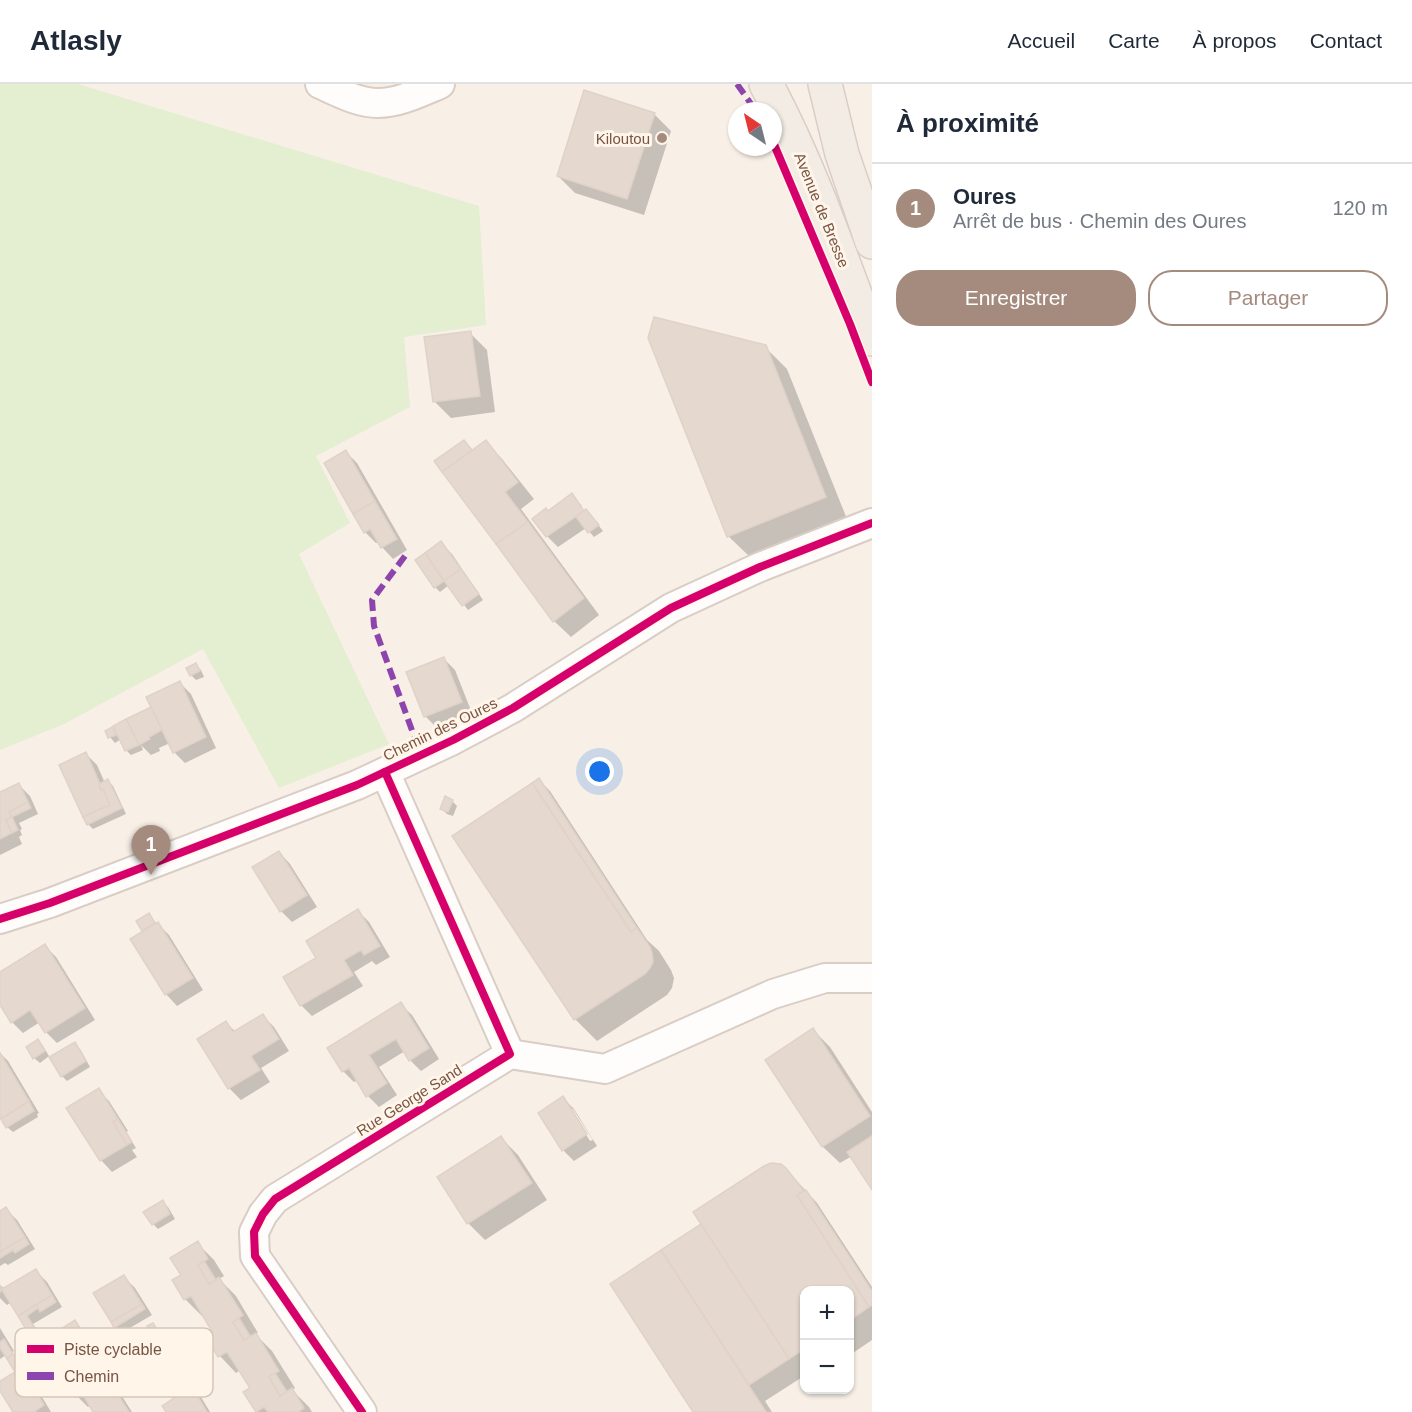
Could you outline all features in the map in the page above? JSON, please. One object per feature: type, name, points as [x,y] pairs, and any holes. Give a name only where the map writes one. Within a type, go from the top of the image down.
[{"type":"main road","name":"Avenue de Bresse","points":[[765,84],[810,177],[872,339]]},
{"type":"main road","points":[[825,84],[842,154],[872,242]]},
{"type":"street","points":[[320,84],[360,101],[379,103],[403,98],[440,84]]},
{"type":"street","name":"Chemin des Oures","points":[[0,919],[50,903],[357,785],[453,740],[513,708],[671,608],[760,567],[872,524]]},
{"type":"street","points":[[385,772],[510,1054],[605,1069],[773,994],[825,978],[872,978]]},
{"type":"street","name":"Rue George Sand","points":[[362,1412],[255,1256],[254,1232],[263,1214],[275,1199],[510,1054]]},
{"type":"green space","points":[[0,84],[78,84],[479,206],[486,325],[404,337],[410,407],[316,456],[350,523],[299,554],[389,744],[279,788],[203,649],[64,724],[0,750]]},
{"type":"building","points":[[584,90],[655,113],[627,199],[557,176]]},
{"type":"building","points":[[654,317],[766,345],[826,497],[727,537],[648,338]]},
{"type":"building","points":[[471,331],[480,396],[433,402],[424,337]]},
{"type":"building","points":[[464,440],[472,450],[442,472],[434,461]]},
{"type":"building","points":[[486,440],[518,482],[505,492],[528,522],[496,544],[442,472]]},
{"type":"building","points":[[346,450],[375,501],[353,514],[324,463]]},
{"type":"building","points":[[572,493],[584,511],[546,537],[532,519],[546,508],[548,511]]},
{"type":"building","points":[[375,501],[397,539],[381,548],[370,529],[364,533],[353,514]]},
{"type":"building","points":[[586,509],[599,525],[588,533],[576,517]]},
{"type":"building","points":[[528,522],[584,598],[553,622],[496,544]]},
{"type":"building","points":[[441,541],[461,569],[444,581],[425,553]]},
{"type":"building","points":[[425,553],[444,581],[434,588],[415,560]]},
{"type":"building","points":[[461,569],[479,594],[462,606],[444,581]]},
{"type":"building","points":[[444,657],[462,702],[424,717],[406,672]]},
{"type":"building","points":[[196,663],[200,671],[190,676],[186,668]]},
{"type":"building","points":[[180,681],[206,737],[173,753],[146,697]]},
{"type":"building","points":[[151,707],[162,730],[139,745],[126,719]]},
{"type":"building","points":[[126,719],[139,745],[125,751],[113,726]]},
{"type":"building","points":[[112,727],[116,735],[108,738],[105,731]]},
{"type":"building","points":[[86,752],[101,790],[103,789],[110,805],[83,817],[59,765]]},
{"type":"building","points":[[539,778],[637,928],[631,932],[532,783]]},
{"type":"building","points":[[108,779],[122,808],[87,825],[83,817],[110,805],[99,784]]},
{"type":"building","points":[[19,783],[28,802],[9,812],[12,817],[6,820],[12,833],[0,839],[0,792]]},
{"type":"building","points":[[532,783],[631,932],[637,928],[652,953],[653,962],[645,974],[574,1020],[452,836]]},
{"type":"building","points":[[445,796],[453,800],[448,812],[440,809]]},
{"type":"building","points":[[28,802],[31,808],[12,817],[9,812]]},
{"type":"building","points":[[12,817],[18,830],[12,833],[6,820]]},
{"type":"building","points":[[279,851],[307,895],[280,912],[252,867]]},
{"type":"building","points":[[358,909],[380,946],[364,955],[361,950],[344,960],[353,975],[300,1006],[283,977],[316,958],[306,941]]},
{"type":"building","points":[[149,913],[155,923],[142,931],[136,921]]},
{"type":"building","points":[[158,922],[193,978],[165,995],[130,939]]},
{"type":"building","points":[[45,944],[85,1008],[45,1033],[30,1010],[11,1023],[0,1005],[0,972]]},
{"type":"building","points":[[401,1002],[429,1048],[409,1061],[396,1039],[369,1055],[387,1083],[366,1097],[349,1068],[342,1072],[327,1048]]},
{"type":"building","points":[[263,1014],[279,1039],[251,1056],[260,1070],[228,1089],[197,1039],[226,1021],[233,1032]]},
{"type":"building","points":[[813,1028],[870,1116],[822,1147],[765,1060]]},
{"type":"building","points":[[38,1039],[45,1051],[33,1059],[26,1047]]},
{"type":"building","points":[[75,1042],[86,1061],[61,1077],[49,1057]]},
{"type":"building","points":[[0,1053],[29,1101],[1,1119],[0,1117]]},
{"type":"building","points":[[99,1088],[118,1119],[113,1122],[127,1145],[100,1161],[66,1108]]},
{"type":"building","points":[[563,1096],[587,1134],[562,1151],[538,1113]]},
{"type":"building","points":[[29,1101],[34,1111],[6,1128],[1,1119]]},
{"type":"building","points":[[118,1119],[132,1142],[127,1145],[113,1122]]},
{"type":"building","points":[[501,1136],[532,1183],[467,1224],[437,1177]]},
{"type":"building","points":[[872,1136],[872,1190],[847,1152]]},
{"type":"building","points":[[771,1163],[781,1164],[804,1191],[797,1195],[869,1307],[854,1317],[854,1286],[800,1286],[800,1352],[789,1359],[693,1212]]},
{"type":"building","points":[[806,1190],[872,1291],[872,1305],[869,1307],[797,1195]]},
{"type":"building","points":[[163,1200],[170,1214],[152,1225],[143,1212]]},
{"type":"building","points":[[6,1207],[25,1237],[0,1252],[0,1211]]},
{"type":"building","points":[[701,1224],[789,1359],[749,1385],[661,1250]]},
{"type":"building","points":[[25,1237],[29,1244],[15,1253],[13,1250],[0,1258],[0,1252]]},
{"type":"building","points":[[198,1241],[208,1259],[198,1265],[209,1284],[219,1277],[243,1315],[233,1322],[244,1340],[256,1333],[279,1371],[269,1377],[280,1396],[292,1388],[304,1408],[298,1412],[268,1412],[264,1407],[256,1412],[243,1392],[250,1388],[227,1352],[218,1357],[213,1349],[213,1328],[210,1328],[191,1296],[184,1300],[172,1280],[181,1275],[170,1258]]},
{"type":"building","points":[[661,1250],[766,1412],[693,1412],[610,1284]]},
{"type":"building","points":[[204,1261],[216,1280],[209,1284],[198,1265]]},
{"type":"building","points":[[36,1269],[52,1295],[18,1316],[2,1290],[0,1292],[0,1286],[2,1289]]},
{"type":"building","points":[[124,1275],[142,1304],[111,1322],[93,1293]]},
{"type":"building","points":[[52,1295],[56,1302],[40,1312],[38,1308],[27,1316],[34,1327],[32,1328],[25,1328],[18,1316]]},
{"type":"building","points":[[142,1304],[145,1309],[114,1328],[111,1322]]},
{"type":"building","points":[[239,1318],[250,1336],[244,1340],[233,1322]]},
{"type":"building","points":[[75,1320],[80,1328],[62,1328]]},
{"type":"building","points":[[153,1323],[156,1328],[148,1328],[147,1326]]},
{"type":"building","points":[[4,1339],[13,1354],[7,1359],[0,1348],[0,1342]]},
{"type":"building","points":[[13,1354],[15,1372],[7,1359]]},
{"type":"building","points":[[15,1372],[15,1397],[39,1397],[44,1405],[34,1412],[13,1412],[0,1391],[0,1381]]},
{"type":"building","points":[[275,1373],[287,1392],[280,1396],[269,1377]]},
{"type":"building","points":[[84,1397],[120,1397],[129,1412],[93,1412]]},
{"type":"building","points":[[176,1397],[198,1397],[207,1412],[166,1412],[162,1406]]},
{"type":"marked path","points":[[737,84],[750,102]]},
{"type":"marked path","points":[[405,556],[372,600],[374,626],[421,755]]},
{"type":"cycle path","points":[[779,156],[872,382]]},
{"type":"cycle path","points":[[0,919],[50,903],[357,785],[453,740],[513,708],[671,608],[760,567],[872,523]]},
{"type":"cycle path","points":[[362,1412],[255,1256],[254,1232],[263,1214],[275,1199],[510,1054],[385,772]]},
{"type":"place","name":"Kiloutou","points":[[662,138]]},
{"type":"place","name":"Oures","points":[[151,875]]}]
